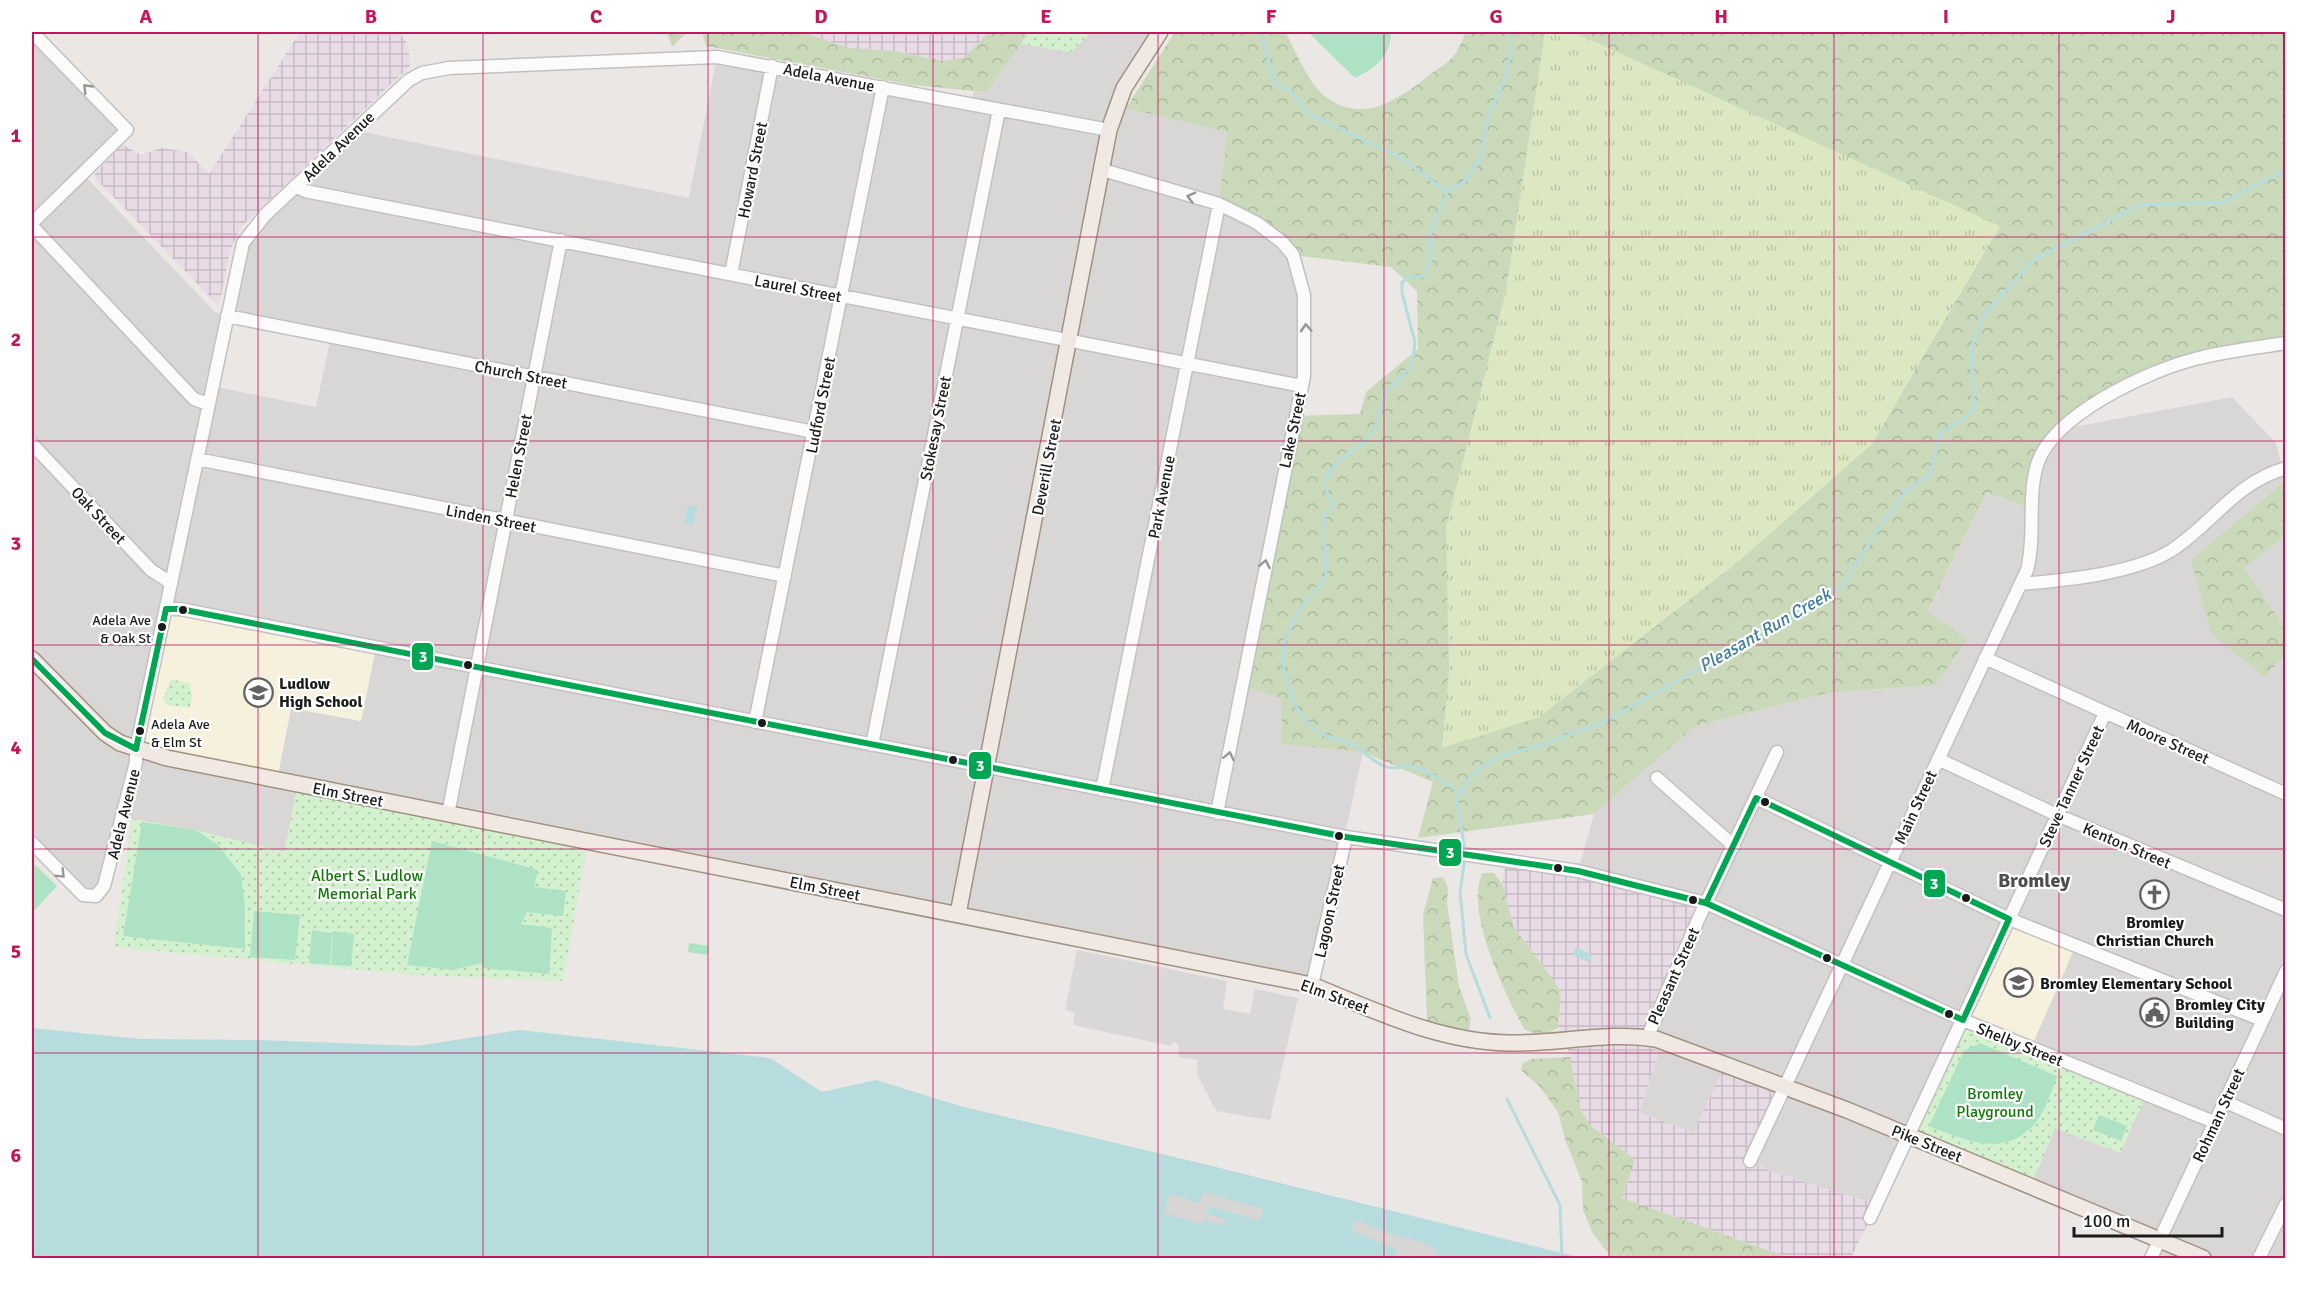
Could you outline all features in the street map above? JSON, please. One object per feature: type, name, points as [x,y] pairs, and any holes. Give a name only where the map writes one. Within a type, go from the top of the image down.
[{"type":"main road","name":"Deverill Street","points":[[958,914],[1071,341],[1109,130],[1124,88],[1160,32]]},
{"type":"main road","name":"Elm Street","points":[[32,659],[105,733],[136,749],[166,758],[1312,985],[1425,1030],[1486,1042],[1553,1042],[1627,1035],[1647,1038]]},
{"type":"main road","name":"Pike Street","points":[[1647,1038],[1783,1086],[1908,1135],[2204,1258]]},
{"type":"street","points":[[32,32],[127,130],[32,224],[194,399],[208,404]]},
{"type":"street","name":"Adela Avenue","points":[[32,843],[83,895],[96,896],[104,886],[120,816],[136,762],[136,749],[243,243],[265,215],[409,80],[430,70],[688,56],[717,57],[1109,130]]},
{"type":"street","name":"Howard Street","points":[[731,274],[772,66]]},
{"type":"street","name":"Ludford Street","points":[[755,722],[883,87]]},
{"type":"street","name":"Stokesay Street","points":[[872,745],[999,110]]},
{"type":"street","name":"Lake Street","points":[[1103,170],[1219,204],[1257,223],[1282,242],[1293,255],[1304,295],[1306,357],[1302,386],[1217,813]]},
{"type":"street","name":"Laurel Street","points":[[295,186],[305,191],[1302,386]]},
{"type":"street","name":"Park Avenue","points":[[1102,790],[1219,204]]},
{"type":"street","name":"Helen Street","points":[[448,814],[561,240]]},
{"type":"street","name":"Church Street","points":[[227,316],[814,432]]},
{"type":"street","name":"Main Street","points":[[1750,1161],[1783,1086],[2021,584],[2032,545],[2037,466],[2044,449],[2069,419],[2091,405],[2187,361],[2286,343]]},
{"type":"street","name":"Oak Street","points":[[32,444],[152,570],[171,583]]},
{"type":"street","name":"Linden Street","points":[[197,459],[785,576]]},
{"type":"street","points":[[2021,584],[2079,577],[2152,560],[2170,551],[2190,536],[2251,482],[2286,468]]},
{"type":"street","points":[[166,609],[477,667],[1346,837]]},
{"type":"street","name":"Moore Street","points":[[1985,658],[2286,794]]},
{"type":"street","name":"Steve Tanner Street","points":[[1870,1218],[2105,713]]},
{"type":"street","name":"Pleasant Street","points":[[1647,1038],[1706,903],[1777,752]]},
{"type":"street","name":"Kenton Street","points":[[1938,759],[2057,815],[2286,910]]},
{"type":"street","points":[[1657,778],[1734,846]]},
{"type":"street","points":[[1756,798],[2009,919],[2262,1020]]},
{"type":"street","name":"Shelby Street","points":[[1346,837],[1593,874],[1706,903],[1963,1020],[2214,1122]]},
{"type":"street","name":"Lagoon Street","points":[[1312,985],[1346,837]]},
{"type":"street","name":"Rohman Street","points":[[2151,1258],[2286,971]]},
{"type":"street","points":[[2224,1101],[2286,1129]]},
{"type":"street","points":[[2259,1258],[2286,1204]]},
{"type":"shaded area","points":[[32,32],[127,130],[83,174],[215,312],[227,316],[242,248],[353,130],[689,198],[717,57],[970,104],[992,39],[1071,52],[1091,32],[1160,32],[1117,104],[1227,132],[1219,204],[1289,248],[1306,337],[1241,686],[1281,698],[1282,744],[1363,752],[1312,985],[298,785],[284,852],[196,830],[120,817],[104,886],[83,895],[32,843]],"holes":[[[227,316],[331,337],[316,407],[212,386]],[[376,648],[361,721],[291,708],[277,780],[136,749]]]},
{"type":"shaded area","points":[[300,32],[399,32],[408,45],[410,66],[242,226],[230,250],[219,306],[93,176],[122,144],[141,155],[161,148],[188,152],[209,174]]},
{"type":"shaded area","points":[[801,32],[989,32],[964,58],[943,61],[895,51],[850,48]]},
{"type":"shaded area","points":[[2232,397],[2276,443],[2285,481],[2192,560],[2264,677],[2285,654],[2285,1258],[2151,1258],[2159,1239],[2031,1186],[2055,1127],[2120,1153],[2146,1095],[1963,1021],[1877,1205],[1770,1171],[1693,1133],[1639,1112],[1658,1055],[1647,1038],[1578,871],[1594,814],[1695,726],[1828,693],[1935,685],[1968,639],[1927,613],[1987,492],[2033,511],[2037,466],[2058,430]]},
{"type":"shaded area","points":[[2285,536],[2285,628],[2243,568]]},
{"type":"shaded area","name":"Ludlow High School","points":[[166,609],[376,647],[361,721],[291,708],[277,780],[136,749]]},
{"type":"shaded area","points":[[1506,861],[1706,903],[1647,1038],[1658,1055],[1639,1112],[1693,1133],[1725,1065],[1783,1086],[1750,1161],[1770,1171],[1877,1205],[1851,1258],[1790,1258],[1622,1198],[1635,1160],[1589,1124],[1581,1110],[1566,1041],[1558,1028],[1561,991],[1514,927],[1502,884]]},
{"type":"shaded area","name":"Bromley Elementary School","points":[[2009,919],[2076,945],[2031,1048],[1963,1020]]},
{"type":"shaded area","points":[[1077,950],[1227,981],[1223,1009],[1250,1014],[1255,989],[1298,998],[1270,1120],[1216,1111],[1197,1074],[1198,1060],[1178,1057],[1179,1045],[1174,1041],[1171,1046],[1073,1025],[1075,1013],[1065,1010]]},
{"type":"green space","points":[[667,32],[687,32],[672,47]]},
{"type":"green space","points":[[702,32],[801,32],[850,48],[895,51],[943,61],[964,58],[989,32],[1029,32],[986,92],[912,85],[706,46]]},
{"type":"green space","points":[[1029,32],[1091,32],[1071,52],[1021,44]]},
{"type":"green space","points":[[1175,32],[1285,32],[1319,91],[1340,105],[1353,109],[1367,109],[1393,100],[1445,64],[1458,50],[1466,32],[1545,32],[1506,291],[1446,528],[1449,671],[1442,748],[1539,717],[1739,561],[1872,444],[2000,226],[1573,32],[2285,32],[2285,343],[2194,359],[2146,378],[2058,430],[2037,466],[2034,511],[1987,492],[1927,612],[1968,639],[1935,685],[1828,693],[1695,726],[1594,814],[1418,838],[1433,782],[1363,752],[1282,744],[1281,698],[1241,686],[1295,416],[1360,414],[1366,392],[1418,349],[1417,291],[1391,267],[1293,255],[1219,204],[1227,132],[1126,108]]},
{"type":"green space","points":[[1308,32],[1391,32],[1385,55],[1370,70],[1355,78]]},
{"type":"green space","points":[[1545,32],[1573,32],[2000,225],[1872,444],[1739,561],[1539,717],[1442,749],[1449,671],[1446,528],[1506,290]]},
{"type":"green space","points":[[2285,481],[2285,536],[2244,568],[2285,628],[2285,654],[2265,677],[2212,635],[2191,560]]},
{"type":"green space","points":[[171,679],[189,683],[192,694],[190,708],[167,705],[163,699]]},
{"type":"green space","name":"Albert S. Ludlow Memorial Park","points":[[298,784],[588,841],[563,981],[418,975],[114,947],[132,819],[196,830],[284,852]]},
{"type":"green space","points":[[142,822],[196,830],[219,846],[241,875],[245,906],[245,949],[123,936]]},
{"type":"green space","points":[[432,841],[538,870],[534,887],[566,891],[563,916],[527,912],[521,924],[552,928],[549,974],[482,968],[482,963],[452,970],[407,965]]},
{"type":"green space","points":[[32,862],[57,886],[32,913]]},
{"type":"green space","points":[[1483,873],[1494,873],[1502,884],[1514,927],[1561,991],[1558,1028],[1542,1036],[1525,1030],[1489,952],[1478,908],[1478,888]]},
{"type":"green space","points":[[1443,877],[1448,888],[1447,903],[1459,986],[1471,1019],[1469,1029],[1462,1032],[1427,1021],[1423,915],[1433,878]]},
{"type":"green space","points":[[254,911],[300,915],[295,960],[250,957]]},
{"type":"green space","points":[[312,930],[332,933],[330,965],[309,963]]},
{"type":"green space","points":[[333,931],[354,934],[351,966],[331,965]]},
{"type":"green space","points":[[689,943],[709,946],[708,955],[688,952]]},
{"type":"green space","name":"Bromley Playground","points":[[1963,1020],[2146,1095],[2120,1153],[2055,1128],[2031,1186],[1908,1135]]},
{"type":"green space","points":[[1980,1043],[2057,1076],[2041,1115],[2029,1129],[2003,1143],[1974,1142],[1929,1126],[1964,1051]]},
{"type":"green space","points":[[1570,1057],[1581,1110],[1589,1124],[1635,1160],[1622,1198],[1790,1258],[1612,1258],[1592,1232],[1583,1210],[1582,1182],[1566,1142],[1558,1112],[1540,1087],[1521,1070],[1523,1063],[1531,1059]]},
{"type":"green space","points":[[2099,1115],[2127,1126],[2121,1141],[2093,1130]]},
{"type":"water","points":[[688,505],[697,507],[693,525],[684,523]]},
{"type":"water","points":[[1576,947],[1592,955],[1589,962],[1572,955]]},
{"type":"water","points":[[32,1028],[140,1039],[260,1040],[417,1046],[520,1030],[770,1058],[822,1092],[876,1080],[960,1106],[1582,1258],[32,1258]]},
{"type":"pier","points":[[1203,1192],[1264,1209],[1260,1221],[1209,1206],[1207,1214],[1225,1219],[1223,1226],[1204,1220],[1203,1225],[1163,1213],[1169,1194],[1200,1203]]},
{"type":"pier","points":[[1356,1220],[1402,1239],[1404,1236],[1438,1250],[1434,1258],[1395,1258],[1398,1250],[1351,1231]]},
{"type":"waterway","points":[[1261,32],[1274,80],[1277,85],[1290,90],[1309,114],[1400,157],[1447,192]]},
{"type":"waterway","points":[[1461,793],[1426,771],[1408,765],[1386,767],[1356,747],[1315,730],[1303,718],[1292,697],[1285,674],[1283,651],[1285,640],[1296,616],[1326,579],[1324,515],[1334,505],[1327,493],[1326,478],[1339,460],[1364,443],[1375,428],[1385,393],[1412,365],[1415,342],[1402,293],[1402,282],[1410,277],[1423,276],[1431,259],[1429,236],[1447,192],[1464,182],[1480,160],[1489,114],[1506,77],[1511,52],[1510,32]]},
{"type":"waterway","name":"Pleasant Run Creek","points":[[1465,851],[1457,801],[1470,777],[1483,766],[1501,756],[1544,744],[1604,722],[1824,598],[1843,585],[1880,526],[1908,489],[1931,474],[1940,434],[1974,411],[1971,350],[1982,318],[2032,261],[2139,205],[2223,202],[2286,170]]},
{"type":"waterway","name":"Pleasant Run Creek","points":[[1465,857],[1460,892],[1466,954],[1490,1018]]},
{"type":"waterway","name":"Pleasant Run Creek","points":[[1507,1099],[1560,1205],[1562,1258]]},
{"type":"transit line","name":"3","points":[[166,609],[180,609],[1346,837],[1578,871],[1706,903]]},
{"type":"transit line","name":"3","points":[[136,749],[166,609]]},
{"type":"transit line","name":"3","points":[[32,659],[105,733],[136,749]]},
{"type":"transit line","name":"3","points":[[1756,798],[2009,919],[1963,1020],[1706,903],[1756,798]]},
{"type":"place","name":"Adela Ave & Oak St","points":[[162,627]]},
{"type":"place","name":"Ludlow High School","points":[[258,692]]},
{"type":"place","name":"Adela Ave & Elm St","points":[[140,731]]},
{"type":"place","name":"Bromley Christian Church","points":[[2155,894]]},
{"type":"place","name":"Bromley Elementary School","points":[[2019,983]]},
{"type":"place","name":"Bromley City Building","points":[[2154,1013]]},
{"type":"district","name":"Bromley","points":[[2034,880]]}]
